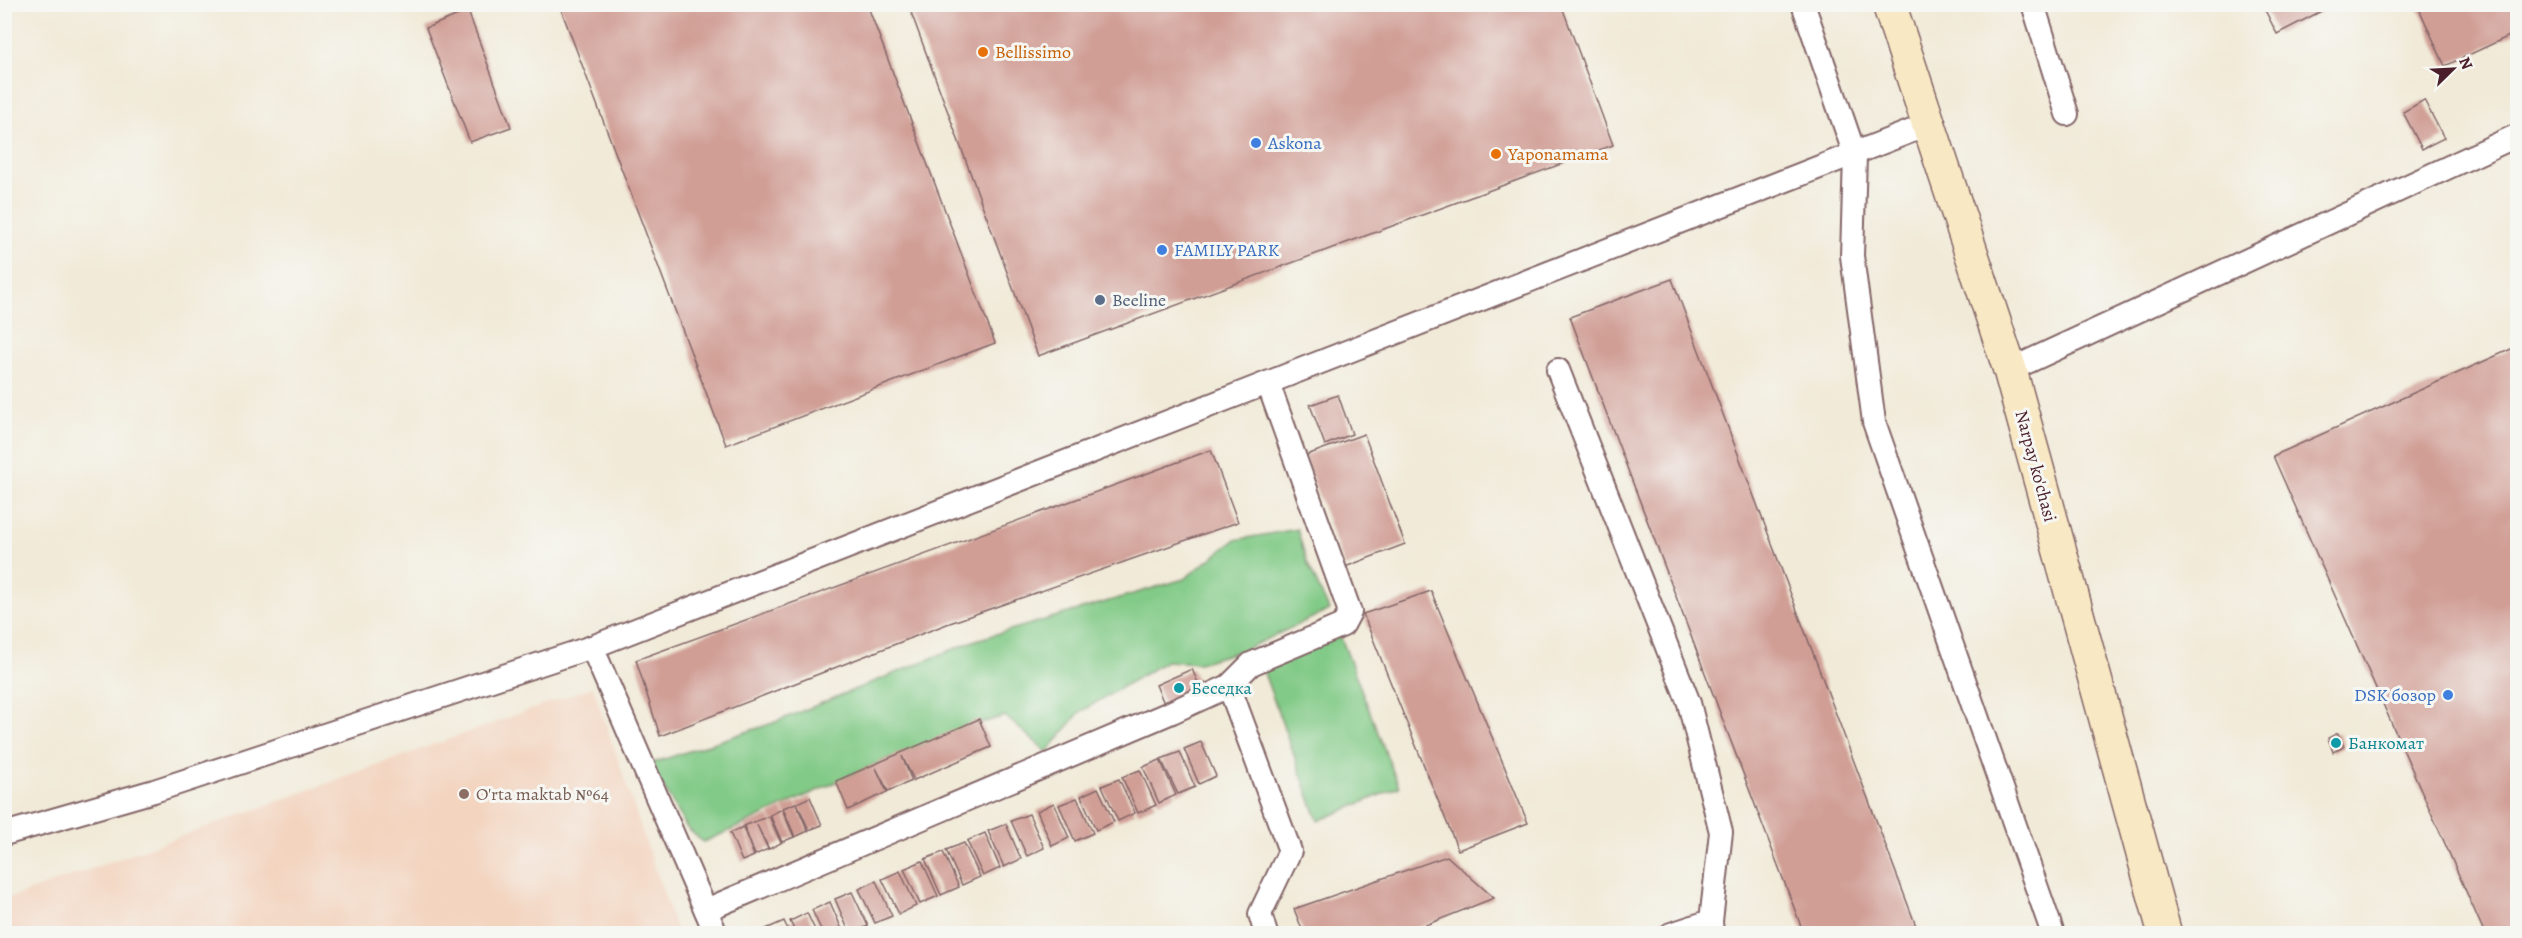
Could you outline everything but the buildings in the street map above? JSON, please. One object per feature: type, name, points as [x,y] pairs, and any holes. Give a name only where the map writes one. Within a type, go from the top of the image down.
[{"type":"main road","name":"Narpay ko'chasi","points":[[1892,7],[1927,125],[2010,370],[2164,933]]},
{"type":"lane","points":[[1803,4],[1855,155],[1852,256],[1874,422],[2054,933]]},
{"type":"lane","points":[[2033,4],[2067,114]]},
{"type":"lane","points":[[4,834],[154,791],[592,647],[1927,125]]},
{"type":"lane","points":[[2010,370],[2517,135]]},
{"type":"lane","points":[[1558,370],[1689,702],[1721,832],[1712,927],[1671,933]]},
{"type":"lane","points":[[706,910],[1150,722],[1228,686],[1251,664],[1343,625],[1350,612],[1268,383]]},
{"type":"lane","points":[[592,647],[716,933]]},
{"type":"lane","points":[[1228,686],[1290,851],[1260,914],[1266,933]]},
{"type":"shaded area","name":"O'rta maktab №64","points":[[593,687],[677,933],[5,933],[5,900]]},
{"type":"green space","points":[[1297,529],[1307,562],[1329,610],[1246,649],[1199,663],[1166,661],[1080,712],[1047,752],[1005,716],[927,742],[703,842],[687,828],[650,764],[773,723],[976,640],[1184,579],[1235,540]]},
{"type":"green space","points":[[1340,635],[1399,787],[1318,821],[1261,665]]},
{"type":"place","name":"Bellissimo","points":[[983,52]]},
{"type":"place","name":"Askona","points":[[1256,143]]},
{"type":"place","name":"Yaponamama","points":[[1496,154]]},
{"type":"place","name":"FAMILY PARK","points":[[1162,250]]},
{"type":"place","name":"Beeline","points":[[1100,300]]},
{"type":"place","name":"Беседка","points":[[1179,688]]},
{"type":"place","name":"DSK бозор","points":[[2448,695]]},
{"type":"place","name":"Банкомат","points":[[2336,743]]},
{"type":"place","name":"O'rta maktab №64","points":[[464,794]]}]
